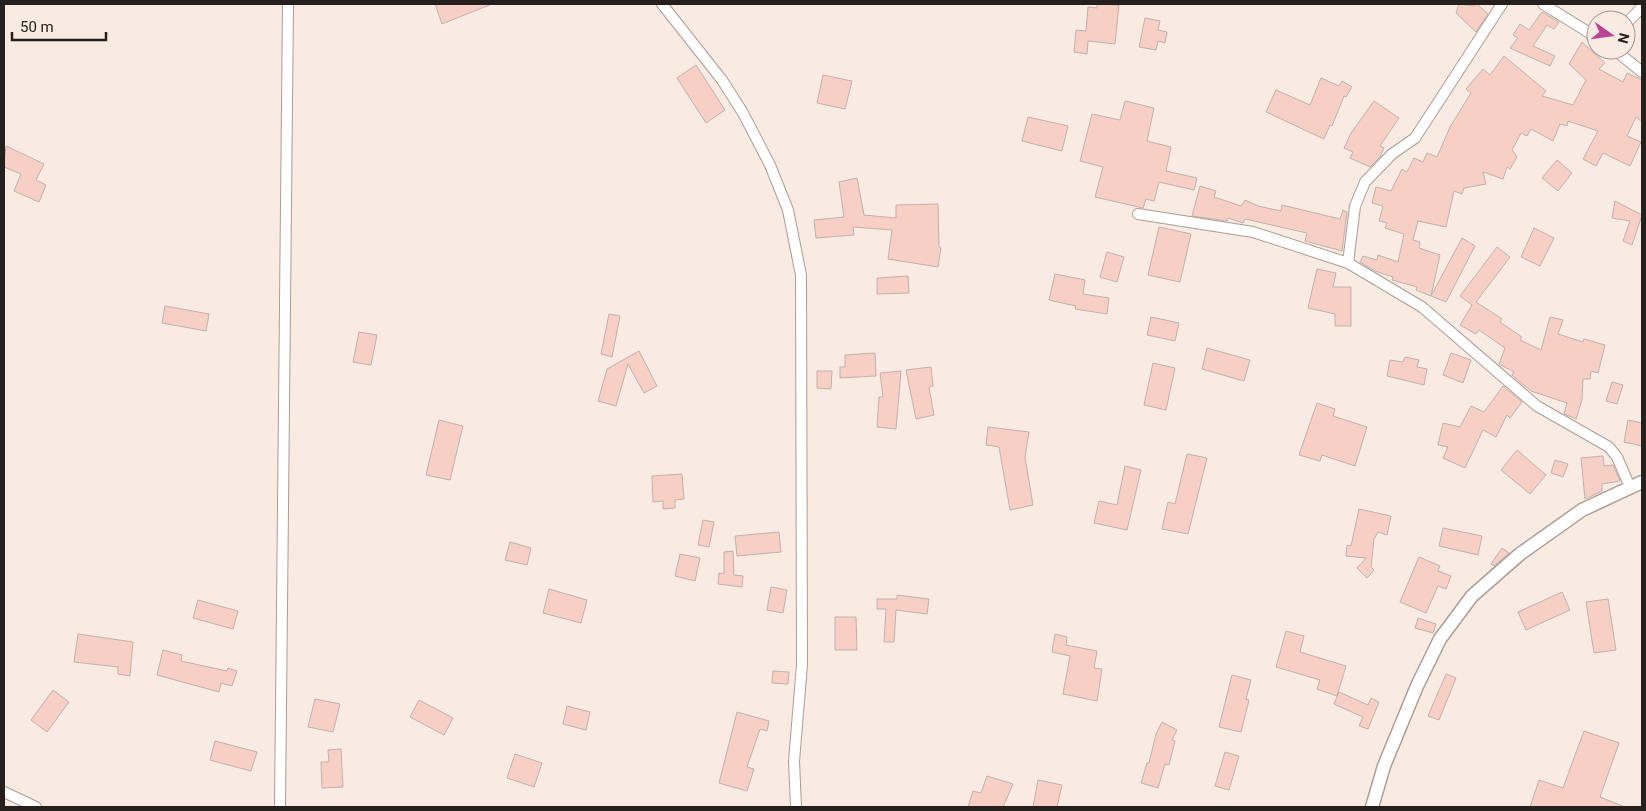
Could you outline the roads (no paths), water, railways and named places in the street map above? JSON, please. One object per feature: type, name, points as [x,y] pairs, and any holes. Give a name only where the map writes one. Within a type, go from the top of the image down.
[{"type":"street","points":[[280,807],[288,4]]},
{"type":"street","points":[[662,4],[722,80],[748,122],[770,165],[788,210],[801,274],[802,665],[794,761],[796,807]]},
{"type":"street","points":[[1348,263],[1355,206],[1365,182],[1392,154],[1415,138],[1502,4]]},
{"type":"street","points":[[1543,4],[1586,31]]},
{"type":"street","points":[[1627,60],[1642,72]]},
{"type":"street","points":[[1138,214],[1253,232],[1348,263],[1422,307],[1537,406],[1608,447],[1636,484],[1582,510],[1520,554],[1472,596],[1440,639],[1417,686],[1384,766],[1372,807]]},
{"type":"street","points":[[4,792],[36,807]]}]
